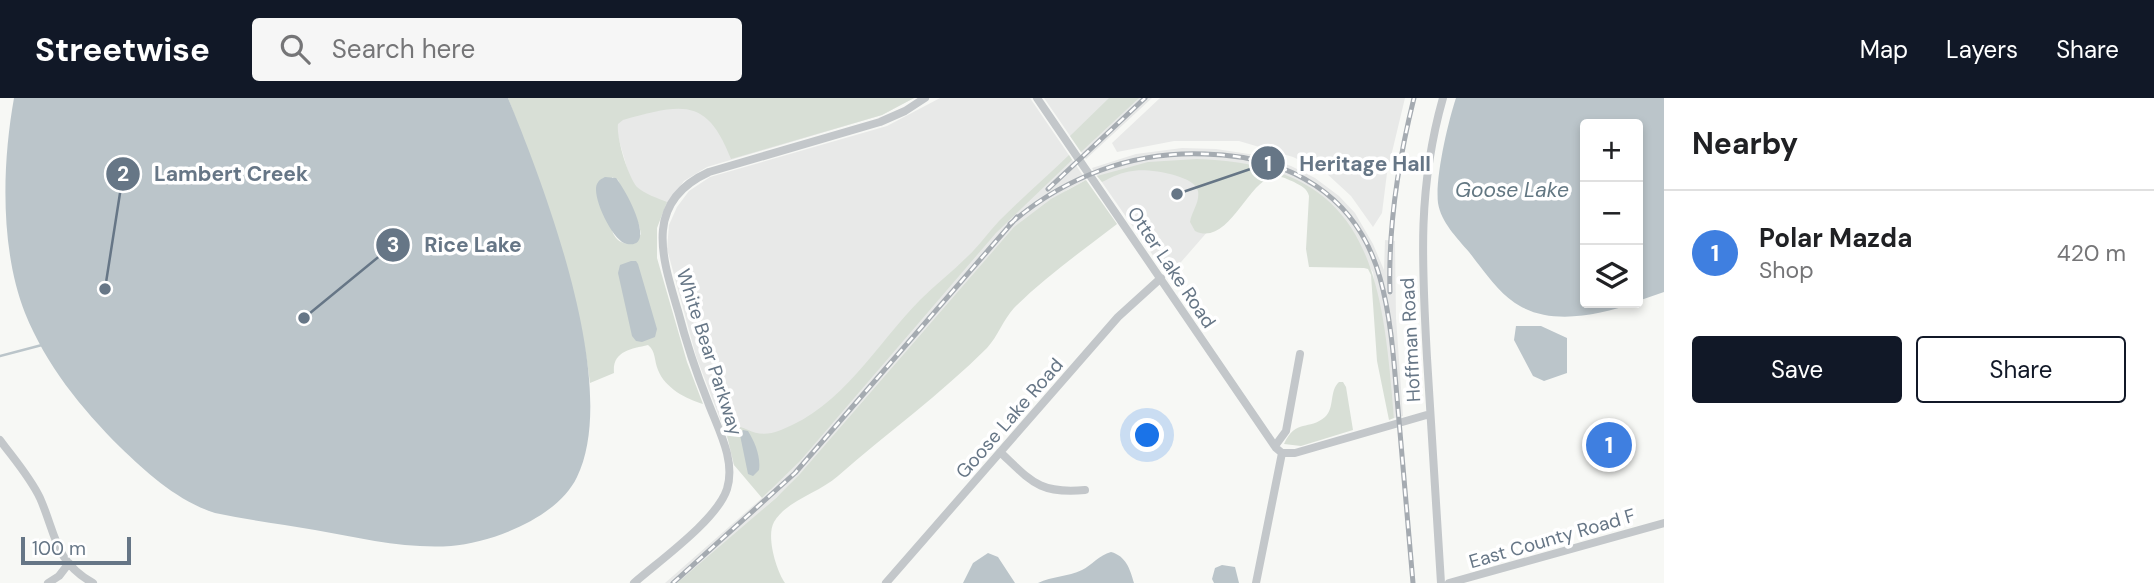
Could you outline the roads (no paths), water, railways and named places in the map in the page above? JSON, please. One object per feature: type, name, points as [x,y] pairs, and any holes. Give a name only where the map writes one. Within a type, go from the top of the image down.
[{"type":"street","name":"White Bear Parkway","points":[[634,583],[709,517],[723,498],[730,476],[725,447],[692,362],[663,260],[662,230],[671,204],[687,185],[712,171],[880,122],[925,98]]},
{"type":"street","name":"Otter Lake Road","points":[[1037,98],[1282,453]]},
{"type":"street","name":"Hoffman Road","points":[[1441,583],[1422,266],[1422,221],[1428,162],[1443,98]]},
{"type":"street","name":"Goose Lake Road","points":[[886,583],[1120,314],[1161,278]]},
{"type":"street","points":[[1275,446],[1286,431],[1300,354]]},
{"type":"street","points":[[1256,583],[1282,453],[1295,453],[1430,414]]},
{"type":"street","points":[[0,440],[33,485],[46,513],[52,536],[69,563],[93,583]]},
{"type":"street","points":[[1000,452],[1042,488],[1065,492],[1085,490]]},
{"type":"street","name":"East County Road F","points":[[1449,583],[1664,523]]},
{"type":"street","points":[[48,583],[59,576],[69,563]]},
{"type":"water","points":[[14,98],[508,98],[558,233],[584,341],[590,392],[588,438],[577,477],[568,491],[540,515],[505,533],[468,544],[434,547],[383,542],[215,513],[201,508],[164,486],[120,447],[78,401],[43,350],[25,313],[11,262],[7,235],[7,151]]},
{"type":"water","name":"Goose Lake","points":[[1456,98],[1664,98],[1664,292],[1643,299],[1643,119],[1580,119],[1580,308],[1617,308],[1587,315],[1555,316],[1524,308],[1506,296],[1455,235],[1446,223],[1438,203],[1440,165]]},
{"type":"water","points":[[605,177],[616,178],[626,193],[640,228],[640,237],[636,243],[627,244],[621,241],[604,218],[596,190],[597,184]]},
{"type":"water","points":[[631,261],[638,264],[657,329],[655,337],[642,342],[636,341],[632,336],[618,273],[620,265]]},
{"type":"water","points":[[1516,326],[1541,326],[1567,338],[1567,373],[1544,381],[1533,376],[1514,340]]},
{"type":"water","points":[[743,430],[748,431],[758,455],[759,470],[753,476],[748,474],[740,435]]},
{"type":"water","points":[[1111,552],[1124,560],[1134,583],[1038,583],[1077,572]]},
{"type":"water","points":[[988,553],[998,557],[1015,583],[963,583],[973,563]]},
{"type":"water","points":[[1222,565],[1235,567],[1239,583],[1214,583],[1212,579],[1215,568]]},
{"type":"waterway","points":[[0,356],[42,345]]},
{"type":"railway","points":[[1048,189],[1145,98]]},
{"type":"railway","points":[[1390,292],[1395,194],[1414,98]]},
{"type":"railway","points":[[1010,224],[1031,207],[1076,180],[1126,162],[1178,154],[1235,156],[1264,162],[1315,185],[1336,202],[1355,223],[1369,249],[1384,294],[1394,360],[1413,583]]},
{"type":"railway","points":[[673,583],[795,473],[1017,217]]},
{"type":"place","name":"Heritage Hall","points":[[1177,194]]},
{"type":"place","name":"Lambert Creek","points":[[105,289]]},
{"type":"place","name":"Rice Lake","points":[[304,318]]},
{"type":"place","name":"Polar Mazda","points":[[1609,445]]}]
